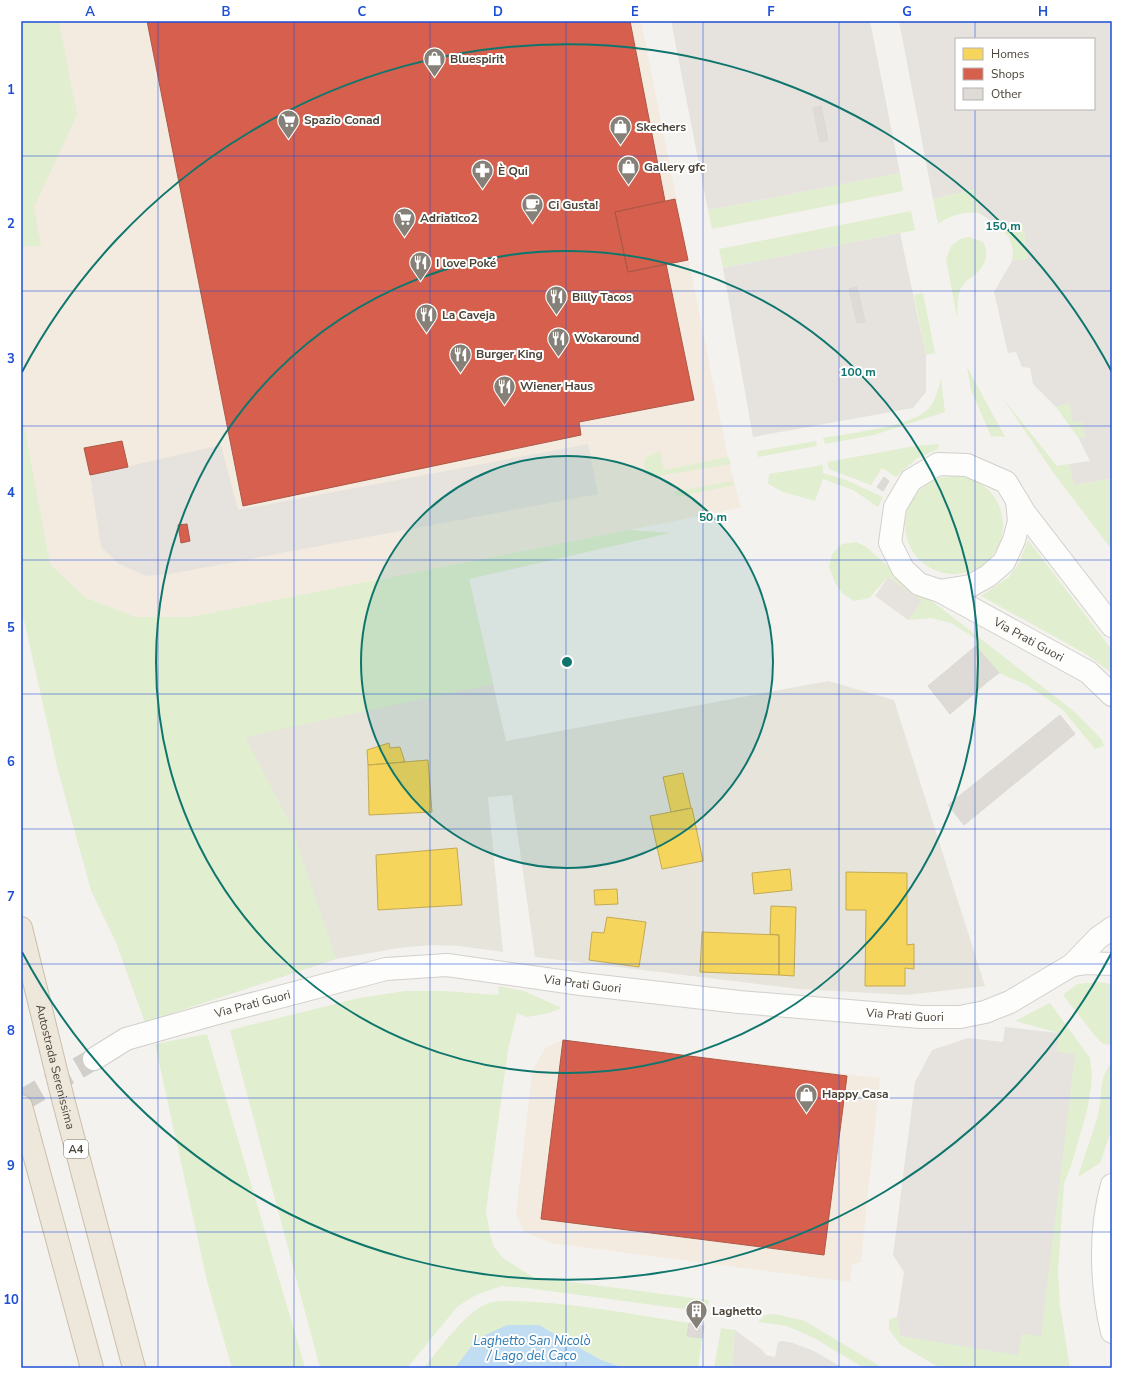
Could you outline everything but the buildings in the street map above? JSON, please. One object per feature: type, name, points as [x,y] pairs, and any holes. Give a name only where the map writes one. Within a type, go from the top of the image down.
[{"type":"highway","name":"Autostrada Serenissima","points":[[21,928],[63,1099],[134,1368]]},
{"type":"highway","points":[[21,1106],[92,1368]]},
{"type":"street","name":"Via Prati Guori","points":[[1112,626],[1029,518],[1006,482],[967,465],[938,464],[911,480],[895,507],[890,543],[903,569],[919,584],[940,591],[1088,672],[1112,695]]},
{"type":"street","name":"Via Prati Guori","points":[[940,591],[970,586],[988,576],[1004,562],[1014,540],[1019,520],[1018,500]]},
{"type":"street","points":[[1072,965],[1098,938],[1112,928]]},
{"type":"street","points":[[1072,965],[1086,963],[1112,964]]},
{"type":"street","name":"Via Prati Guori","points":[[94,1059],[126,1039],[214,1014],[386,969],[447,965],[582,984],[739,1002],[921,1017],[960,1018],[985,1012],[1010,1002],[1072,965]]},
{"type":"street","points":[[1112,1185],[1108,1201],[1103,1256],[1107,1308],[1112,1332]]},
{"type":"shaded area","points":[[21,21],[641,21],[728,457],[741,508],[190,617],[136,617],[86,598],[50,564],[21,408]]},
{"type":"shaded area","points":[[671,21],[870,21],[900,173],[708,210]]},
{"type":"shaded area","points":[[899,21],[1112,21],[1112,478],[1074,485],[1069,464],[1090,461],[1079,439],[1085,437],[1082,421],[1073,422],[1069,403],[1056,407],[1033,384],[1030,368],[1022,367],[1016,352],[1008,353],[994,292],[1012,261],[1028,258],[1023,224],[999,226],[979,213],[975,189],[933,199]]},
{"type":"shaded area","points":[[900,233],[926,355],[926,392],[913,408],[753,437],[723,268]]},
{"type":"shaded area","points":[[588,444],[598,494],[170,574],[146,576],[119,564],[101,547],[90,475],[221,445],[238,510]]},
{"type":"shaded area","points":[[888,577],[922,601],[908,620],[875,596]]},
{"type":"shaded area","points":[[469,579],[506,741],[828,681],[894,700],[985,986],[907,995],[799,989],[535,957],[512,795],[488,797],[503,952],[459,946],[431,945],[399,948],[336,959],[145,1022],[116,942],[91,890],[56,762],[65,664]]},
{"type":"shaded area","points":[[1005,1027],[1059,1033],[1057,1052],[1075,1054],[1041,1336],[1022,1334],[1018,1355],[900,1336],[897,1317],[904,1272],[893,1255],[915,1082],[932,1050],[968,1038],[1003,1042]]},
{"type":"shaded area","points":[[563,1040],[880,1078],[861,1262],[852,1265],[850,1282],[551,1243],[523,1231],[516,1213],[532,1072],[545,1048]]},
{"type":"shaded area","points":[[735,1330],[761,1349],[766,1355],[775,1357],[778,1342],[782,1341],[793,1343],[814,1351],[843,1368],[732,1368]]},
{"type":"green space","points":[[21,21],[59,21],[77,115],[34,207],[41,246],[21,246]]},
{"type":"green space","points":[[900,173],[903,191],[712,229],[708,210]]},
{"type":"green space","points":[[975,189],[979,213],[958,214],[938,224],[933,199]]},
{"type":"green space","points":[[911,211],[915,230],[723,268],[719,249]]},
{"type":"green space","points":[[1023,224],[1028,257],[1027,259],[1012,261],[1012,245],[1006,234],[999,226]]},
{"type":"green space","points":[[969,237],[983,242],[986,256],[980,270],[965,282],[959,292],[957,318],[946,259],[951,246],[960,239]]},
{"type":"green space","points":[[923,293],[935,353],[926,355],[914,295]]},
{"type":"green space","points":[[967,367],[1005,437],[991,436],[971,390]]},
{"type":"green space","points":[[941,379],[945,412],[874,435],[825,444],[823,438],[895,425],[921,415],[929,408],[933,401]]},
{"type":"green space","points":[[1001,396],[1057,466],[1069,464],[1074,485],[1112,478],[1112,550],[1055,475]]},
{"type":"green space","points":[[1070,403],[1073,422],[1082,420],[1085,437],[1079,439],[1056,407]]},
{"type":"green space","points":[[21,408],[50,564],[86,598],[136,617],[190,617],[629,530],[670,533],[469,579],[493,684],[245,737],[290,823],[336,959],[145,1022],[116,942],[91,890],[56,762],[21,607]]},
{"type":"green space","points":[[816,441],[817,446],[758,457],[757,451]]},
{"type":"green space","points":[[939,444],[938,449],[916,459],[896,477],[882,468],[871,485],[829,469],[827,462],[915,446]]},
{"type":"green space","points":[[660,451],[664,470],[728,457],[731,464],[651,477],[645,472],[644,461],[647,457]]},
{"type":"green space","points":[[823,465],[823,473],[846,480],[883,497],[878,507],[853,490],[823,479],[815,501],[783,492],[768,484],[769,474]]},
{"type":"green space","points":[[954,476],[973,480],[988,491],[999,506],[1003,525],[999,544],[988,559],[973,570],[954,574],[935,570],[920,559],[909,544],[905,525],[909,506],[920,491],[935,480]]},
{"type":"green space","points":[[732,481],[734,485],[677,497],[674,492]]},
{"type":"green space","points":[[1028,540],[1112,650],[1112,673],[1086,654],[981,596],[1009,577],[1019,563]]},
{"type":"green space","points":[[856,542],[865,546],[897,574],[1075,712],[1102,740],[1104,746],[1095,749],[1062,709],[1027,685],[999,673],[976,646],[978,640],[951,623],[931,618],[908,620],[921,601],[888,577],[870,598],[854,601],[843,594],[835,583],[829,567],[832,554],[842,544]]},
{"type":"green space","points":[[1098,982],[1112,984],[1112,1045],[1103,1044],[1096,1037],[1063,995],[1077,984]]},
{"type":"green space","points":[[499,986],[524,991],[562,1008],[549,1013],[527,1017],[517,1013],[508,1050],[486,1211],[494,1247],[503,1258],[533,1277],[709,1300],[706,1312],[502,1286],[476,1295],[458,1306],[407,1368],[320,1368],[230,1030],[359,998],[405,991],[445,991],[498,995]]},
{"type":"green space","points":[[1050,1003],[1090,1058],[1092,1074],[1087,1111],[1072,1163],[1064,1184],[1058,1271],[1060,1305],[1070,1368],[940,1368],[901,1345],[889,1330],[889,1319],[897,1317],[900,1336],[1018,1354],[1075,1055],[1057,1053],[1059,1033],[1015,1021]]},
{"type":"green space","points":[[207,1034],[305,1368],[232,1368],[207,1281],[155,1044]]},
{"type":"green space","points":[[1112,1062],[1112,1128],[1100,1163],[1078,1177],[1098,1115],[1105,1074]]},
{"type":"green space","points":[[497,1301],[577,1306],[689,1323],[687,1336],[702,1338],[698,1368],[624,1368],[601,1360],[545,1328],[485,1368],[424,1368],[445,1341],[471,1314],[480,1307],[489,1303]]},
{"type":"green space","points":[[775,1314],[805,1321],[883,1368],[864,1368],[814,1338],[787,1326],[758,1322],[765,1315]]},
{"type":"green space","points":[[721,1328],[735,1330],[732,1368],[714,1368]]},
{"type":"water","name":"Laghetto San Nicolò / Lago del Caco","points":[[507,1325],[539,1325],[601,1360],[624,1368],[455,1368],[477,1339]]},
{"type":"tunnel","points":[[21,1101],[94,1059]]},
{"type":"place","name":"Bluespirit","points":[[435,78]]},
{"type":"place","name":"Spazio Conad","points":[[288,140]]},
{"type":"place","name":"Skechers","points":[[621,146]]},
{"type":"place","name":"Gallery gfc","points":[[629,186]]},
{"type":"place","name":"È Qui","points":[[482,190]]},
{"type":"place","name":"Ci Gusta!","points":[[533,224]]},
{"type":"place","name":"Adriatico2","points":[[405,238]]},
{"type":"place","name":"I love Poké","points":[[420,282]]},
{"type":"place","name":"Billy Tacos","points":[[556,316]]},
{"type":"place","name":"La Caveja","points":[[427,334]]},
{"type":"place","name":"Wokaround","points":[[559,358]]},
{"type":"place","name":"Burger King","points":[[460,374]]},
{"type":"place","name":"Wiener Haus","points":[[505,406]]},
{"type":"place","name":"Happy Casa","points":[[806,1114]]},
{"type":"place","name":"Laghetto","points":[[696,1330]]}]
